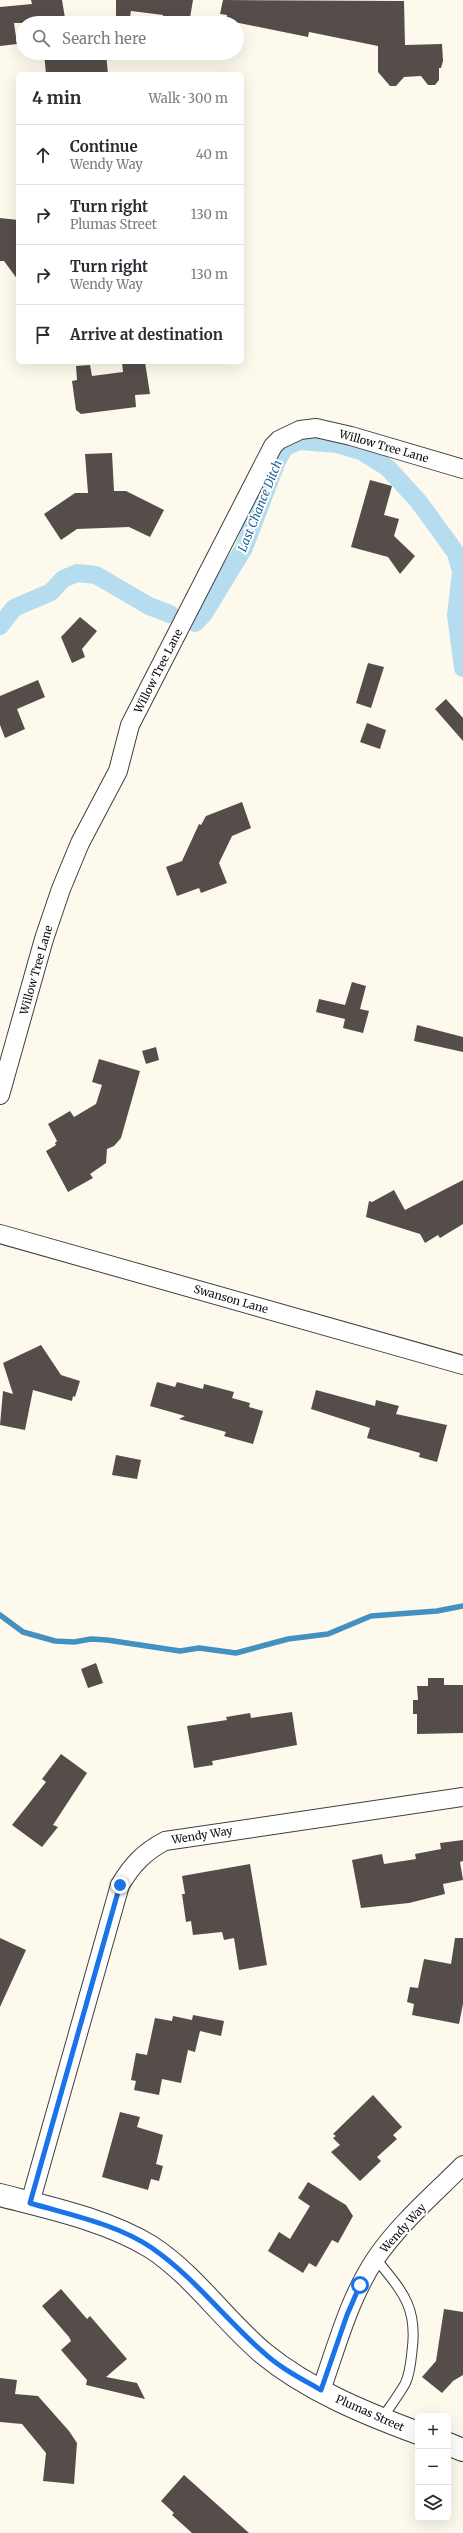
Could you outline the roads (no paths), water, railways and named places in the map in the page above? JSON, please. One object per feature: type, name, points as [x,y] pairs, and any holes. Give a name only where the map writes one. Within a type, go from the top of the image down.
[{"type":"street","name":"Willow Tree Lane","points":[[0,1095],[44,939],[63,883],[80,843],[118,771],[130,725],[274,446],[279,440],[300,430],[316,428],[352,436],[463,469]]},
{"type":"street","name":"Swanson Lane","points":[[0,1234],[463,1365]]},
{"type":"street","name":"Wendy Way","points":[[30,2203],[120,1885],[132,1865],[142,1855],[165,1841],[463,1797]]},
{"type":"street","name":"Wendy Way","points":[[321,2390],[347,2315],[360,2285],[376,2259],[396,2232],[463,2165]]},
{"type":"street","name":"Plumas Street","points":[[0,2195],[122,2232],[152,2248],[176,2267],[264,2354],[321,2390],[381,2420],[415,2432]]},
{"type":"street","points":[[451,2445],[463,2450]]},
{"type":"lane","points":[[376,2259],[397,2284],[408,2302],[414,2320],[411,2361],[405,2383],[381,2420]]},
{"type":"waterway","name":"Last Chance Ditch","points":[[195,623],[203,615],[244,548],[277,461],[285,447],[299,441],[337,444],[361,451],[388,468],[419,502],[456,553],[461,572],[456,615],[463,668]]},
{"type":"waterway","name":"Last Chance Ditch","points":[[0,626],[14,608],[51,592],[63,579],[77,573],[96,575],[149,606],[170,614]]},
{"type":"waterway","points":[[0,1615],[23,1632],[55,1641],[74,1642],[91,1639],[107,1640],[180,1651],[199,1648],[236,1653],[288,1639],[328,1634],[371,1616],[437,1611],[463,1606]]}]
